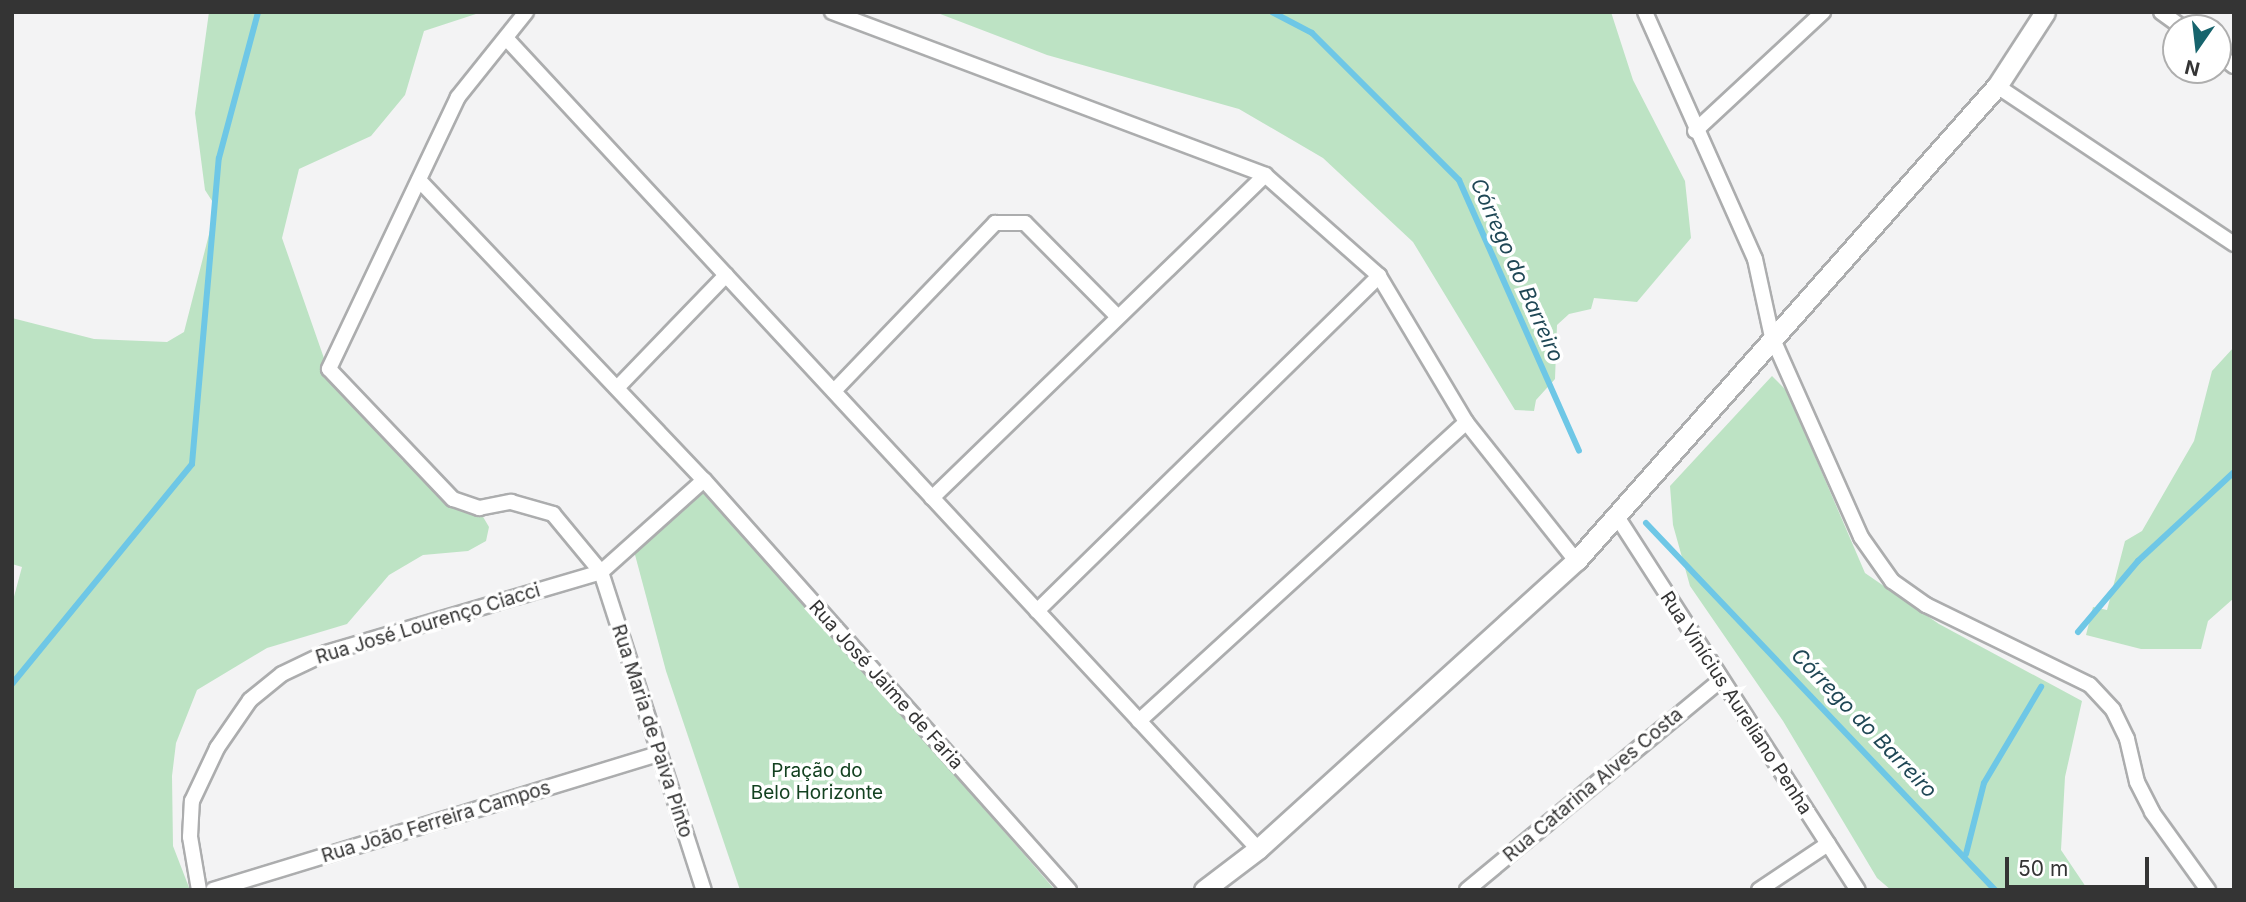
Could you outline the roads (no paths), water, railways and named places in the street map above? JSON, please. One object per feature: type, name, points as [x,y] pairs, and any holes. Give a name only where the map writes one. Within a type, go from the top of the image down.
[{"type":"street","points":[[526,12],[458,97],[329,369],[453,499],[479,508],[510,502],[553,514],[601,572]]},
{"type":"street","points":[[832,12],[1265,175],[1379,276],[1466,422],[1576,561]]},
{"type":"street","points":[[1645,12],[1695,131],[1755,260],[1772,337],[1861,537],[1892,581],[1926,605],[2090,685],[2122,730],[2152,812],[2208,890]]},
{"type":"street","points":[[1695,131],[1823,12]]},
{"type":"street","points":[[1204,890],[1258,849],[1576,561],[1997,86],[2045,12]]},
{"type":"street","points":[[506,38],[1258,849]]},
{"type":"street","points":[[1997,86],[2234,244]]},
{"type":"street","points":[[932,498],[1265,175]]},
{"type":"street","name":"Rua José Jaime de Faria","points":[[419,180],[704,480],[1069,890]]},
{"type":"street","points":[[834,391],[995,223],[1025,223],[1118,317]]},
{"type":"street","points":[[617,388],[726,275]]},
{"type":"street","points":[[1037,611],[1379,276]]},
{"type":"street","points":[[1139,721],[1466,422]]},
{"type":"street","name":"Rua José Lourenço Ciacci","points":[[199,890],[190,837],[192,801],[217,748],[250,700],[282,674],[326,653],[601,572],[704,480]]},
{"type":"street","name":"Rua Vinícius Aureliano Penha","points":[[1616,515],[1720,681],[1858,890]]},
{"type":"street","name":"Rua Maria de Paiva Pinto","points":[[601,572],[704,890]]},
{"type":"street","name":"Rua Catarina Alves Costa","points":[[1467,890],[1720,681]]},
{"type":"street","name":"Rua João Ferreira Campos","points":[[213,890],[659,754]]},
{"type":"street","points":[[1759,890],[1828,844]]},
{"type":"waterway","points":[[12,684],[192,464],[219,158],[258,12]]},
{"type":"waterway","name":"Córrego do Barreiro","points":[[1272,12],[1312,33],[1459,180],[1579,451]]},
{"type":"waterway","points":[[2078,632],[2138,561],[2234,472]]},
{"type":"waterway","name":"Córrego do Barreiro","points":[[1646,523],[1995,890]]},
{"type":"waterway","points":[[1966,854],[1984,783],[2041,687]]},
{"type":"park label","name":"Pração do Belo Horizonte","points":[[817,782]]}]
